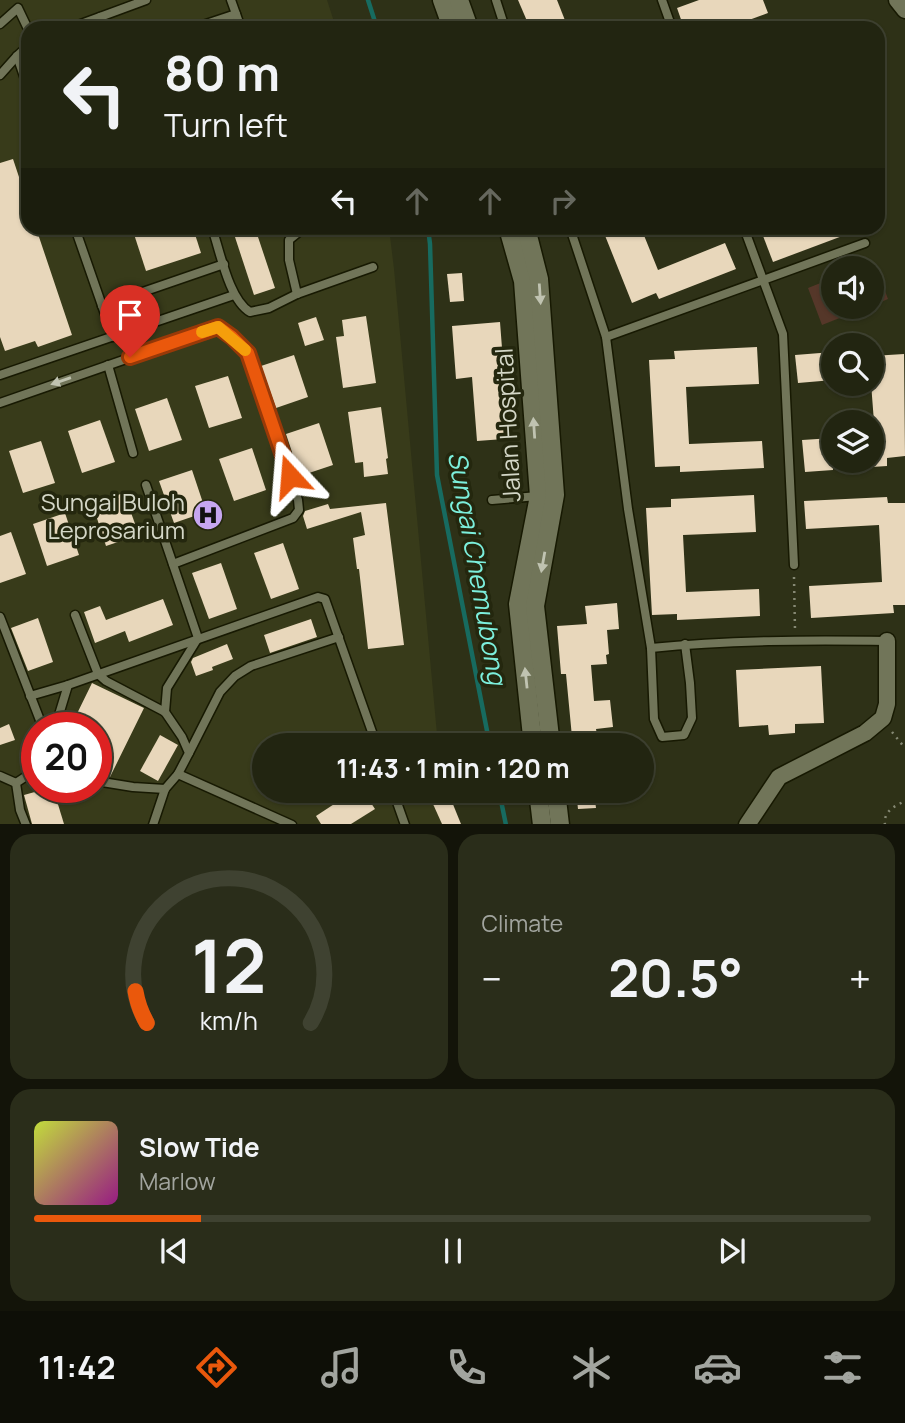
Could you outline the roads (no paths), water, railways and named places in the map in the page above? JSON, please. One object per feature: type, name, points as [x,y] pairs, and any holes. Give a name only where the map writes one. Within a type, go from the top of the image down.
[{"type":"main road","points":[[442,0],[450,21]]},
{"type":"main road","points":[[459,0],[466,21]]},
{"type":"main road","name":"Jalan Hospital","points":[[511,235],[523,281],[547,496],[518,604],[532,733]]},
{"type":"main road","name":"Jalan Hospital","points":[[528,235],[539,279],[547,496],[535,606],[550,733]]},
{"type":"main road","points":[[539,803],[542,824]]},
{"type":"main road","points":[[557,803],[560,824]]},
{"type":"street","points":[[897,0],[905,10]]},
{"type":"street","points":[[747,824],[779,777],[865,733],[883,718],[887,704],[887,641]]},
{"type":"lane","points":[[89,21],[146,0]]},
{"type":"lane","points":[[231,0],[238,21]]},
{"type":"lane","points":[[495,0],[502,21]]},
{"type":"lane","points":[[662,0],[669,21]]},
{"type":"lane","points":[[0,24],[18,8],[24,21]]},
{"type":"lane","points":[[215,21],[236,14]]},
{"type":"lane","points":[[100,17],[102,21]]},
{"type":"lane","points":[[0,75],[21,52]]},
{"type":"lane","points":[[17,55],[21,67]]},
{"type":"lane","points":[[77,235],[113,337]]},
{"type":"lane","points":[[214,235],[233,295],[242,308],[250,312],[269,308],[297,294],[373,267]]},
{"type":"lane","points":[[295,235],[289,240],[289,260],[297,294]]},
{"type":"lane","points":[[572,235],[606,337],[628,509],[651,648],[654,719],[662,737],[684,735],[692,718],[685,644]]},
{"type":"lane","points":[[747,235],[783,334],[794,565]]},
{"type":"lane","points":[[606,337],[865,243]]},
{"type":"lane","points":[[102,306],[224,264]]},
{"type":"lane","points":[[0,375],[233,295]]},
{"type":"lane","points":[[0,403],[218,327],[232,337],[248,353],[298,500],[299,510],[293,518],[173,564]]},
{"type":"lane","points":[[108,365],[133,453]]},
{"type":"lane","points":[[146,485],[198,638]]},
{"type":"lane","points":[[492,500],[547,496]]},
{"type":"lane","points":[[30,696],[318,597],[325,599],[372,733]]},
{"type":"lane","points":[[75,615],[98,674],[106,681],[165,712],[182,737],[189,754]]},
{"type":"lane","points":[[0,617],[36,712]]},
{"type":"lane","points":[[165,712],[167,688],[198,638]]},
{"type":"lane","points":[[153,824],[165,789],[178,774],[220,692],[235,676],[251,666],[339,638]]},
{"type":"lane","points":[[651,648],[685,644],[796,640],[887,641]]},
{"type":"lane","points":[[60,712],[68,685]]},
{"type":"lane","points":[[178,774],[292,824]]},
{"type":"lane","points":[[0,776],[16,783]]},
{"type":"lane","points":[[16,783],[21,780]]},
{"type":"lane","points":[[16,783],[20,810],[26,824]]},
{"type":"lane","points":[[112,784],[165,789]]},
{"type":"lane","points":[[397,803],[405,824]]},
{"type":"waterway","name":"Sungai Chemubong","points":[[368,0],[375,21]]},
{"type":"waterway","name":"Sungai Chemubong","points":[[429,235],[437,475],[487,733]]},
{"type":"waterway","name":"Sungai Chemubong","points":[[501,803],[506,824]]},
{"type":"place","name":"Sungai Buloh Leprosarium","points":[[208,515]]}]
